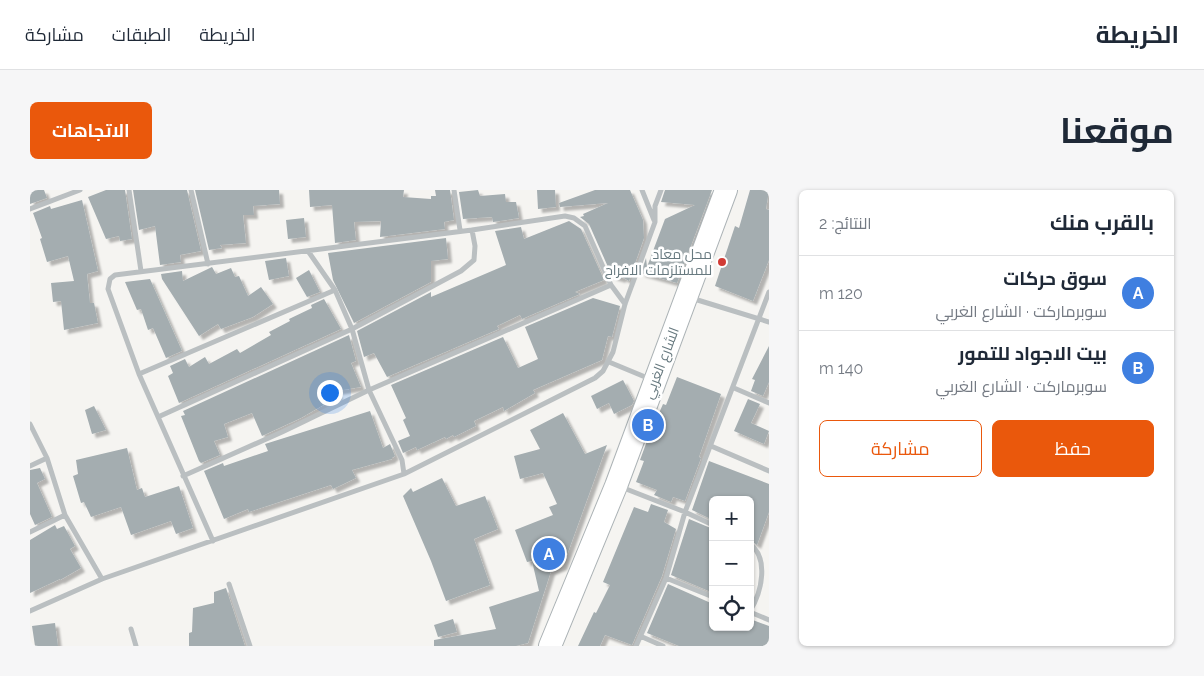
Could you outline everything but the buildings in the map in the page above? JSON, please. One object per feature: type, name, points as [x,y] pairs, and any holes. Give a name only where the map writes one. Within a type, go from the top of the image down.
[{"type":"street","points":[[30,209],[80,190]]},
{"type":"street","points":[[129,190],[141,271]]},
{"type":"street","points":[[191,190],[208,264]]},
{"type":"street","points":[[454,190],[460,230]]},
{"type":"street","points":[[642,190],[655,222]]},
{"type":"street","points":[[30,612],[102,579],[404,474],[585,384],[603,371],[609,362],[625,304],[655,222],[656,206],[661,190]]},
{"type":"street","name":"الشارع الغربي","points":[[550,646],[616,486],[653,380],[726,190]]},
{"type":"street","points":[[212,541],[139,374],[108,289],[110,280],[115,275],[460,230],[472,230],[565,216],[574,218],[585,226],[611,285],[625,304]]},
{"type":"street","points":[[158,417],[352,329],[469,265],[474,260],[476,253],[472,230]]},
{"type":"street","points":[[308,251],[335,290],[352,329],[369,390],[402,460],[404,474]]},
{"type":"street","points":[[183,476],[282,432],[369,390],[611,285]]},
{"type":"street","points":[[139,374],[335,290]]},
{"type":"street","points":[[636,646],[666,578],[685,512],[734,388],[769,292]]},
{"type":"street","points":[[686,296],[759,317],[769,322]]},
{"type":"street","points":[[609,362],[653,380]]},
{"type":"street","points":[[734,388],[769,402]]},
{"type":"street","points":[[30,424],[47,458],[65,515],[102,579]]},
{"type":"street","points":[[711,446],[769,471]]},
{"type":"street","points":[[30,466],[47,458]]},
{"type":"street","points":[[616,486],[709,523]]},
{"type":"street","points":[[30,532],[65,515]]},
{"type":"street","points":[[754,547],[763,555],[766,576],[754,605]]},
{"type":"street","points":[[666,578],[709,595]]},
{"type":"street","points":[[229,584],[250,646]]},
{"type":"street","points":[[754,614],[769,620]]},
{"type":"street","points":[[131,629],[136,646]]},
{"type":"street","points":[[640,636],[663,646]]},
{"type":"place","name":"محل معاد للمستلزمات الافراح","points":[[722,262]]},
{"type":"place","name":"بيت الاجواد للتمور","points":[[648,425]]},
{"type":"place","name":"سوق حركات","points":[[549,554]]}]
